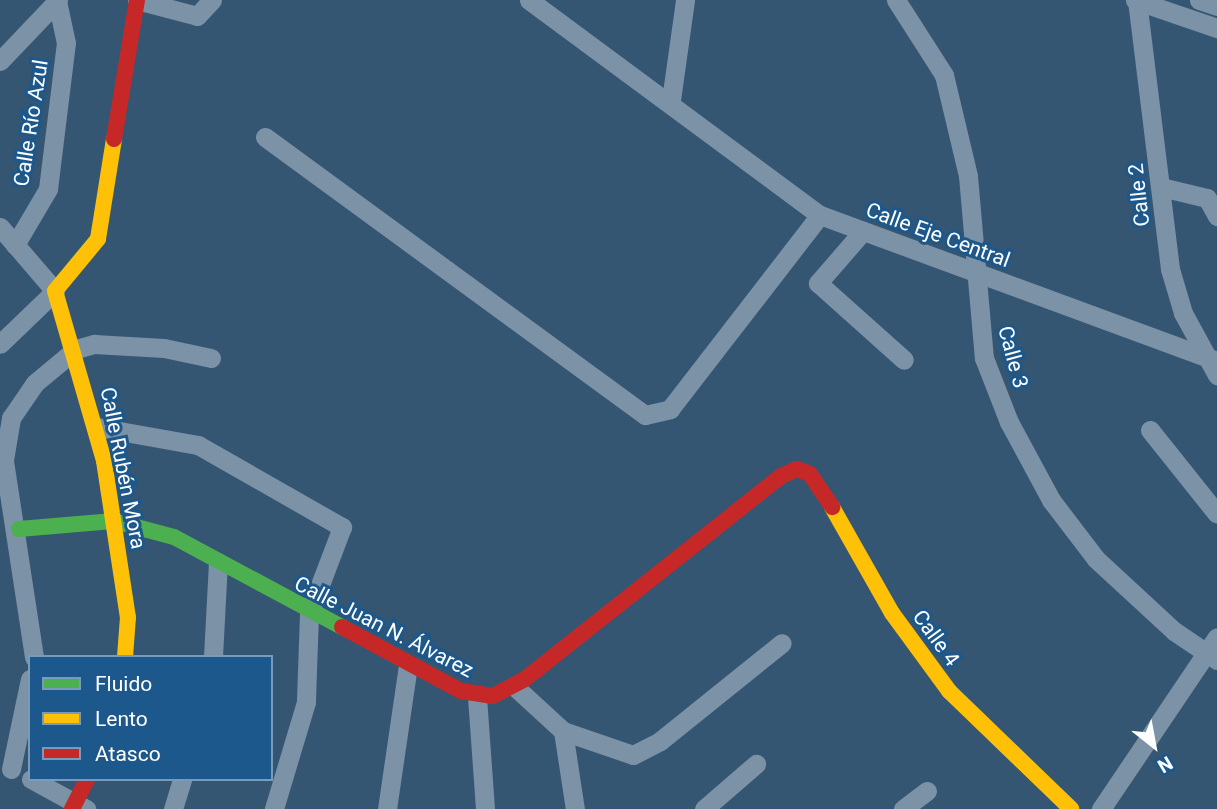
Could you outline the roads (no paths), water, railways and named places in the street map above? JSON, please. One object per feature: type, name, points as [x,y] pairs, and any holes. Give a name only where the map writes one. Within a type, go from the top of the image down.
[{"type":"street","points":[[0,344],[55,291],[98,239],[137,0],[197,16],[212,0]]},
{"type":"street","name":"Calle Eje Central","points":[[529,0],[671,100],[820,215],[1210,358]]},
{"type":"street","points":[[671,100],[685,0]]},
{"type":"street","name":"Calle 3","points":[[896,0],[944,75],[968,176],[972,271],[984,358],[1009,422],[1051,500],[1096,559],[1213,650]]},
{"type":"street","points":[[1136,0],[1217,28]]},
{"type":"street","name":"Calle 2","points":[[1136,0],[1170,269],[1217,375]]},
{"type":"street","points":[[1199,0],[1217,6]]},
{"type":"street","name":"Calle Río Azul","points":[[0,61],[57,1]]},
{"type":"street","name":"Calle Río Azul","points":[[15,245],[48,189],[66,43],[57,1]]},
{"type":"street","points":[[265,136],[645,415],[670,409],[820,215]]},
{"type":"street","points":[[1161,187],[1208,198],[1217,216]]},
{"type":"street","points":[[0,228],[55,291]]},
{"type":"street","points":[[863,231],[818,283],[904,360]]},
{"type":"street","name":"Calle Rubén Mora","points":[[55,291],[76,349],[97,427],[128,617],[125,655]]},
{"type":"street","points":[[34,655],[19,529],[4,460],[11,418],[35,383],[76,349],[94,344],[211,358]]},
{"type":"street","points":[[97,427],[198,445],[335,520],[342,537],[309,614],[306,702],[274,809]]},
{"type":"street","points":[[1150,430],[1217,514]]},
{"type":"street","name":"Calle Juan N. Álvarez","points":[[19,529],[114,521],[174,537],[309,614],[408,665],[477,696],[514,686],[781,475],[797,469]]},
{"type":"street","name":"Calle 4","points":[[797,469],[826,496],[892,613],[948,691],[1071,809]]},
{"type":"street","points":[[213,655],[218,562]]},
{"type":"street","points":[[514,686],[563,731],[634,755],[660,741],[782,643]]},
{"type":"street","points":[[1101,809],[1213,650]]},
{"type":"street","points":[[388,808],[408,665]]},
{"type":"street","points":[[28,686],[6,766],[28,778]]},
{"type":"street","points":[[477,696],[485,809]]},
{"type":"street","points":[[563,731],[575,809]]},
{"type":"street","points":[[704,809],[756,764]]},
{"type":"street","points":[[33,781],[78,807],[86,781]]},
{"type":"street","points":[[173,809],[181,781]]},
{"type":"street","points":[[903,809],[927,791]]}]
